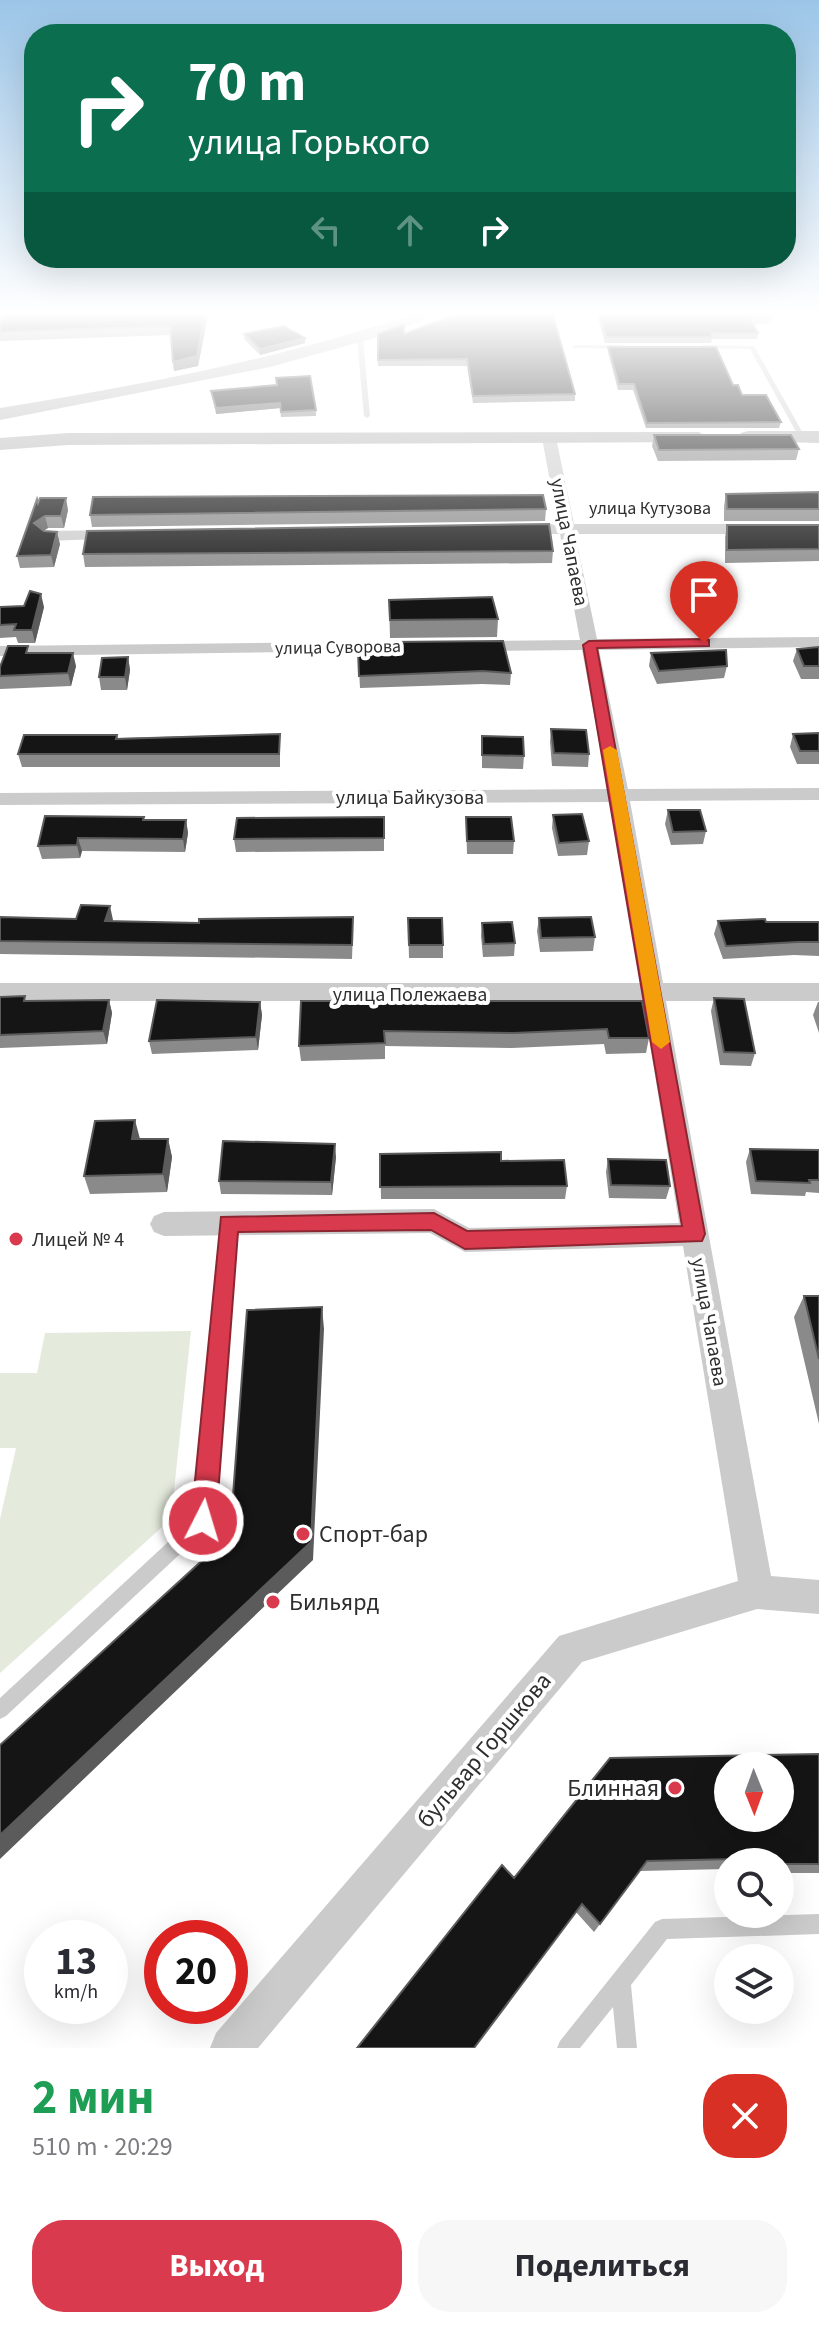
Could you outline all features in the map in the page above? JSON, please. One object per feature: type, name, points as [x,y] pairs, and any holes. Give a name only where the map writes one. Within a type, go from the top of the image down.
[{"type":"main road","points":[[1,428],[38,411]]},
{"type":"main road","points":[[1,428],[68,439],[810,437]]},
{"type":"street","name":"улица Чапаева","points":[[549,438],[619,796],[757,1592]]},
{"type":"street","name":"улица Кутузова","points":[[506,529],[819,529]]},
{"type":"street","points":[[48,536],[127,534]]},
{"type":"street","name":"улица Суворова","points":[[0,651],[819,642]]},
{"type":"street","name":"улица Байкузова","points":[[0,799],[819,794]]},
{"type":"street","name":"улица Полежаева","points":[[0,992],[653,995],[819,992]]},
{"type":"street","points":[[164,1224],[434,1221],[465,1240],[694,1234]]},
{"type":"street","name":"бульвар Горшкова","points":[[231,2048],[571,1648],[757,1592],[819,1597]]},
{"type":"lane","points":[[367,411],[367,416]]},
{"type":"lane","points":[[793,411],[810,437]]},
{"type":"lane","points":[[0,1710],[203,1521],[228,1223]]},
{"type":"lane","points":[[567,2048],[662,1929],[819,1924]]},
{"type":"lane","points":[[620,1981],[627,2048]]},
{"type":"shaded area","points":[[191,1331],[171,1519],[0,1673],[0,1519],[16,1448],[0,1448],[0,1373],[37,1373],[45,1333]]},
{"type":"building","points":[[643,411],[775,411],[781,422],[647,423]]},
{"type":"building","points":[[654,435],[791,435],[799,449],[659,450]]},
{"type":"building","points":[[819,492],[819,509],[727,509],[726,494]]},
{"type":"building","points":[[543,495],[546,509],[90,515],[93,497]]},
{"type":"building","points":[[40,498],[66,498],[61,516],[45,516],[34,523],[44,531],[57,532],[51,555],[17,556],[37,499],[38,503]]},
{"type":"building","points":[[549,524],[553,551],[83,554],[87,531]]},
{"type":"building","points":[[727,525],[819,525],[819,549],[727,550]]},
{"type":"building","points":[[30,591],[41,594],[32,630],[14,630],[16,624],[0,625],[0,607],[24,606]]},
{"type":"building","points":[[492,597],[498,619],[390,620],[389,600]]},
{"type":"building","points":[[503,641],[511,673],[483,671],[359,676],[358,651],[390,650],[390,642]]},
{"type":"building","points":[[8,646],[28,646],[26,653],[73,653],[68,673],[0,676]]},
{"type":"building","points":[[819,647],[819,666],[804,666],[797,649]]},
{"type":"building","points":[[726,650],[727,666],[659,671],[651,653]]},
{"type":"building","points":[[128,657],[125,677],[99,677],[102,658]]},
{"type":"building","points":[[551,729],[586,730],[589,754],[554,753]]},
{"type":"building","points":[[819,733],[819,751],[800,751],[793,734]]},
{"type":"building","points":[[280,734],[279,754],[18,754],[24,735],[117,735],[116,739]]},
{"type":"building","points":[[482,736],[523,737],[524,756],[482,755]]},
{"type":"building","points":[[668,810],[700,810],[706,831],[673,832]]},
{"type":"building","points":[[582,814],[589,841],[559,843],[553,815]]},
{"type":"building","points":[[45,816],[186,820],[183,839],[78,838],[77,845],[38,846]]},
{"type":"building","points":[[384,817],[384,838],[234,839],[237,818]]},
{"type":"building","points":[[466,817],[511,817],[514,841],[467,841]]},
{"type":"building","points":[[81,905],[110,906],[105,921],[199,923],[199,919],[353,917],[352,945],[0,941],[0,917],[76,919]]},
{"type":"building","points":[[591,917],[595,937],[541,938],[539,918]]},
{"type":"building","points":[[408,918],[442,918],[443,945],[409,945]]},
{"type":"building","points":[[765,919],[766,922],[819,922],[819,942],[726,946],[718,921]]},
{"type":"building","points":[[512,922],[515,943],[484,944],[482,923]]},
{"type":"building","points":[[25,996],[24,1001],[109,1000],[103,1031],[0,1035],[0,997]]},
{"type":"building","points":[[714,998],[744,999],[755,1053],[724,1052]]},
{"type":"building","points":[[157,1000],[260,1002],[256,1037],[149,1041]]},
{"type":"building","points":[[301,1001],[642,1001],[649,1038],[609,1038],[607,1029],[514,1033],[384,1031],[385,1043],[299,1046]]},
{"type":"building","points":[[135,1120],[132,1139],[168,1139],[163,1174],[84,1176],[95,1121]]},
{"type":"building","points":[[223,1141],[335,1144],[331,1182],[219,1181]]},
{"type":"building","points":[[750,1149],[819,1150],[819,1180],[809,1180],[810,1183],[756,1181]]},
{"type":"building","points":[[501,1152],[501,1161],[564,1160],[567,1186],[380,1187],[380,1154]]},
{"type":"building","points":[[608,1159],[666,1160],[670,1186],[611,1185]]},
{"type":"building","points":[[804,1296],[819,1296],[819,1359]]},
{"type":"building","points":[[322,1307],[311,1542],[0,1835],[0,1745],[230,1535],[247,1310]]},
{"type":"building","points":[[794,1754],[819,1754],[819,1864],[794,1864],[794,1848],[714,1848],[714,1859],[647,1861],[600,1924],[582,1904],[474,2048],[357,2048],[502,1865],[514,1878],[610,1758],[714,1756],[714,1832],[794,1832]]},
{"type":"slow traffic","points":[[610,750],[661,1042]]},
{"type":"place","name":"Лицей № 4","points":[[16,1239]]},
{"type":"place","name":"Спорт-бар","points":[[303,1534]]},
{"type":"place","name":"Бильярд","points":[[273,1602]]},
{"type":"place","name":"Блинная","points":[[675,1788]]},
{"type":"route","points":[[203,1521],[228,1223],[434,1221],[465,1240],[694,1234],[619,796],[589,645],[704,643]]}]
